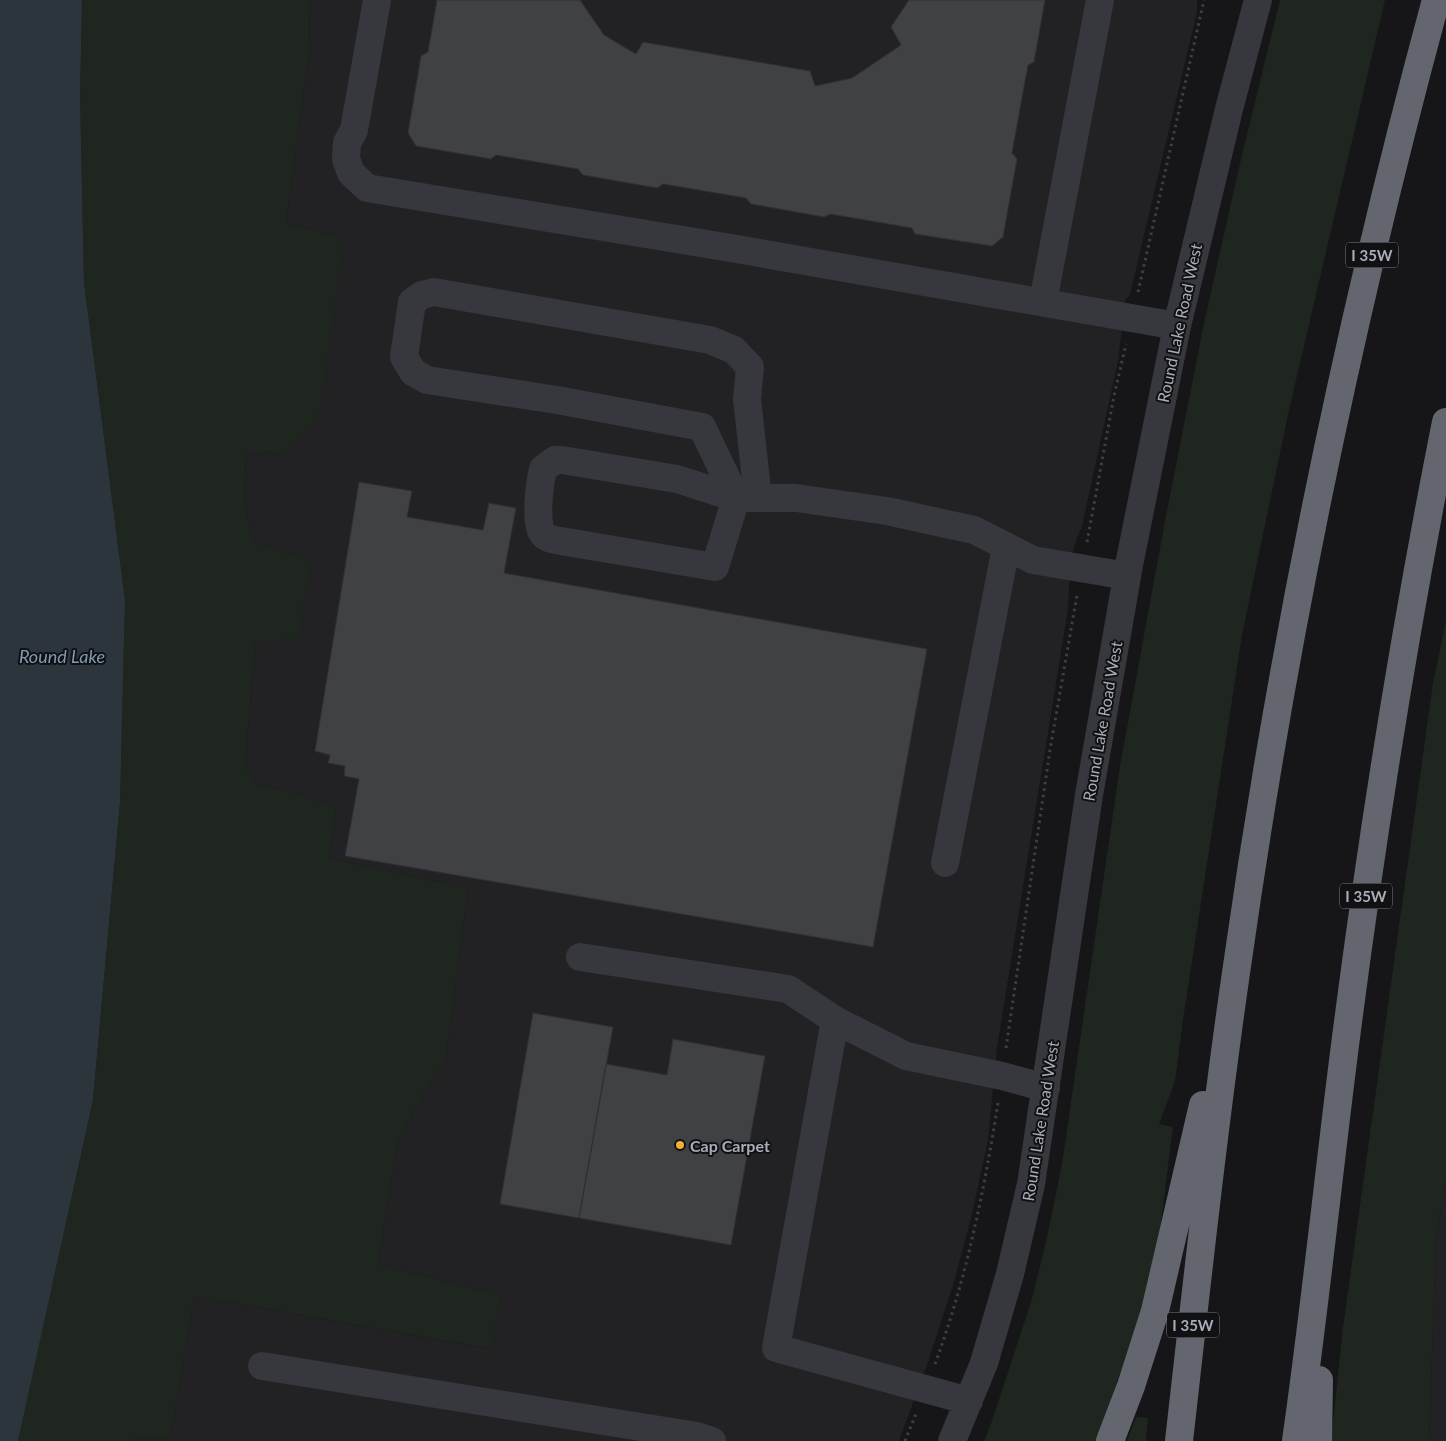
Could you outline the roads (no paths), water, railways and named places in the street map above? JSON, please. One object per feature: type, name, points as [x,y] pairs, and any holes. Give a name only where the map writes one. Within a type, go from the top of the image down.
[{"type":"highway","name":"I 35W","points":[[1179,1441],[1217,1112],[1237,963],[1295,614],[1353,334],[1386,194],[1436,0]]},
{"type":"highway","name":"I 35W","points":[[1296,1441],[1368,883],[1421,550],[1446,422]]},
{"type":"highway","points":[[1110,1441],[1131,1386],[1155,1311],[1237,963]]},
{"type":"highway","points":[[1318,1441],[1319,1264]]},
{"type":"street","points":[[377,0],[354,130],[347,143],[346,159],[351,173],[367,188],[734,249],[1177,326]]},
{"type":"street","points":[[1043,302],[1100,0]]},
{"type":"street","name":"Round Lake Road West","points":[[952,1441],[984,1363],[1010,1274],[1031,1184],[1089,795],[1127,576],[1177,326],[1229,109],[1258,0]]},
{"type":"street","points":[[747,498],[702,427],[557,400],[427,380],[413,372],[404,357],[412,302],[422,295],[434,292],[710,340],[734,350],[750,366],[747,399],[747,498],[715,567],[561,542],[547,538],[541,533],[538,523],[540,480],[543,469],[555,460],[562,460],[677,479],[747,498],[796,498],[887,511],[974,530],[1033,560],[1127,576]]},
{"type":"street","points":[[945,863],[1006,547]]},
{"type":"street","points":[[580,957],[788,989],[835,1020],[906,1056],[1002,1076],[1046,1088]]},
{"type":"street","points":[[835,1020],[776,1348],[969,1401]]},
{"type":"street","points":[[262,1366],[702,1439]]},
{"type":"water","name":"Round Lake","points":[[0,0],[82,0],[80,96],[84,282],[125,600],[120,802],[93,1100],[18,1441],[0,1441]]},
{"type":"place","name":"Cap Carpet","points":[[680,1145]]}]
